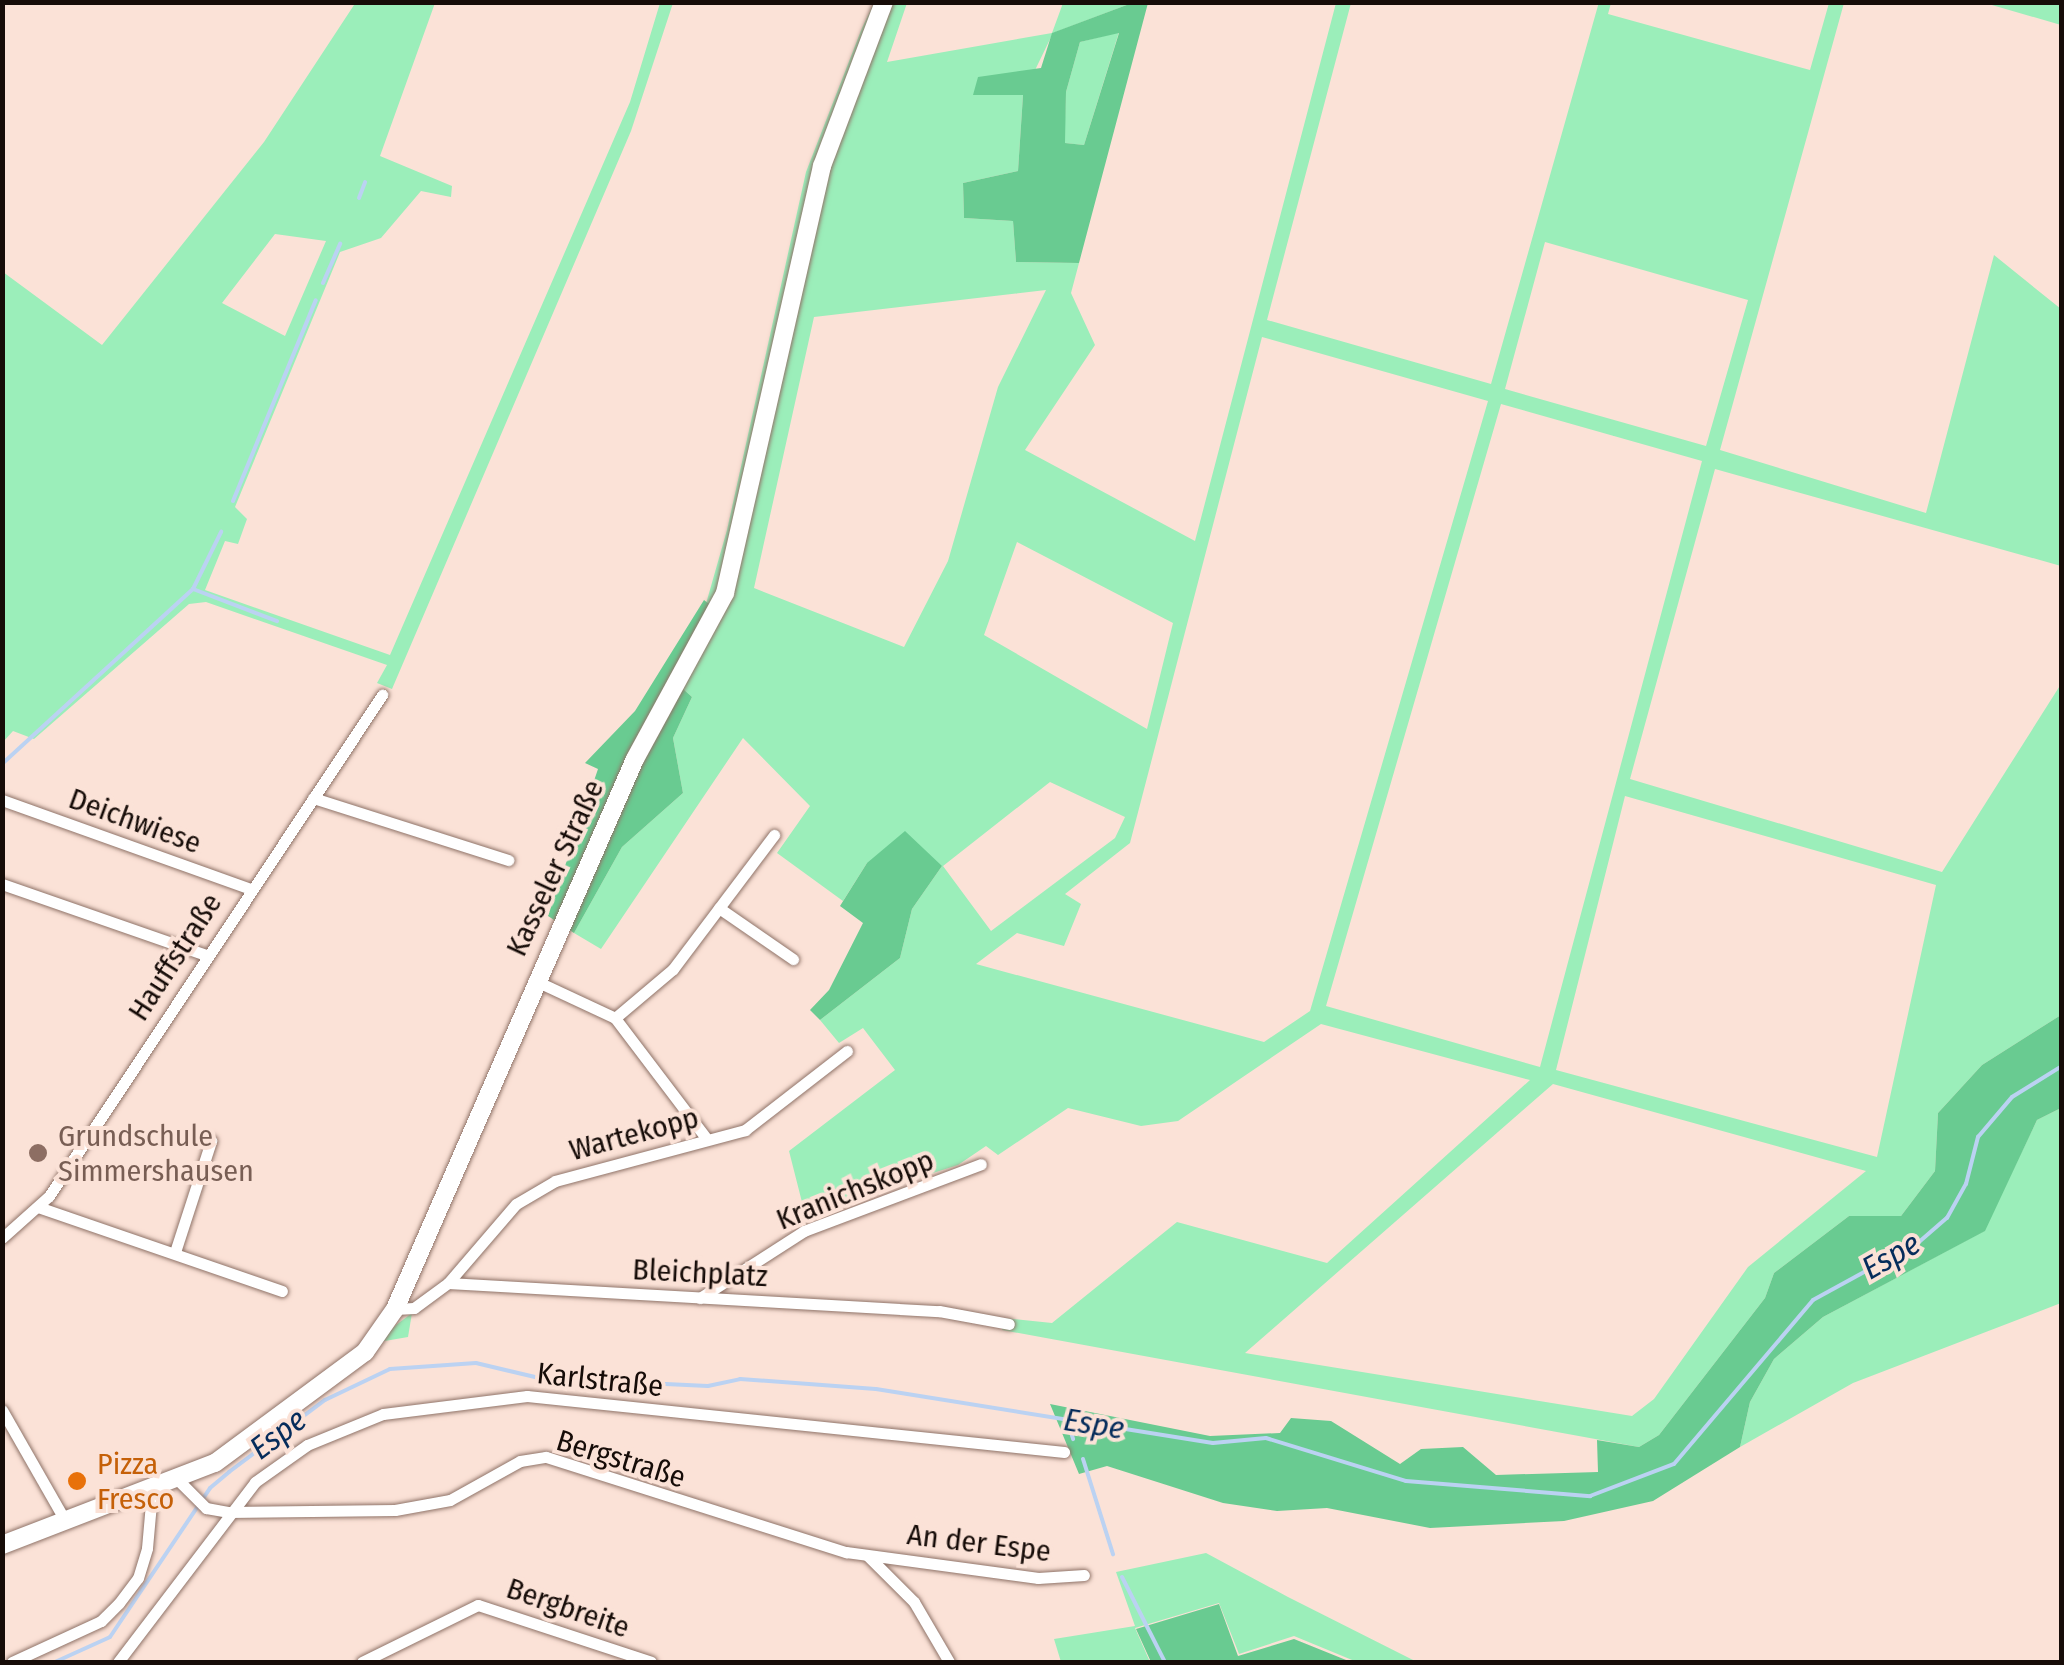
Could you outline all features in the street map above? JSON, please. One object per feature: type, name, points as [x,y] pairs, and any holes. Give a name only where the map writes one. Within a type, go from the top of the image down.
[{"type":"street","name":"Kasseler Straße","points":[[2,1545],[180,1482],[216,1464],[365,1352],[395,1309],[534,980],[635,759],[725,593],[822,166],[884,2]]},
{"type":"street","name":"Hauffstraße","points":[[2,1238],[38,1207],[382,695]]},
{"type":"street","points":[[313,798],[508,860]]},
{"type":"street","name":"Deichwiese","points":[[2,800],[250,889]]},
{"type":"street","points":[[615,1018],[674,969],[774,835]]},
{"type":"street","points":[[2,884],[206,955]]},
{"type":"street","points":[[719,908],[793,959]]},
{"type":"street","points":[[534,980],[615,1018],[707,1139]]},
{"type":"street","name":"Wartekopp","points":[[448,1283],[516,1204],[555,1182],[745,1130],[848,1050]]},
{"type":"street","points":[[175,1252],[211,1141]]},
{"type":"street","name":"Kranichskopp","points":[[700,1298],[804,1231],[981,1164]]},
{"type":"street","points":[[38,1207],[282,1291]]},
{"type":"street","points":[[395,1309],[414,1308],[448,1283]]},
{"type":"street","name":"Bleichplatz","points":[[448,1283],[939,1311],[1009,1324]]},
{"type":"street","name":"Karlstraße","points":[[118,1662],[228,1512],[278,1461],[347,1425],[527,1396],[1064,1452]]},
{"type":"street","points":[[2,1410],[66,1522]]},
{"type":"street","name":"Bergstraße","points":[[180,1482],[206,1508],[228,1512],[395,1510],[450,1500],[520,1461],[546,1458],[868,1556],[914,1602],[949,1662]]},
{"type":"street","points":[[12,1662],[100,1621],[119,1604],[138,1578],[147,1548],[152,1492]]},
{"type":"street","name":"An der Espe","points":[[868,1556],[1038,1578],[1084,1575]]},
{"type":"street","name":"Bergbreite","points":[[362,1662],[478,1605],[651,1662]]},
{"type":"green space","points":[[356,2],[435,3],[380,156],[452,186],[451,197],[421,191],[381,238],[340,252],[235,507],[247,519],[238,544],[225,541],[205,590],[390,655],[630,102],[660,3],[673,3],[631,131],[392,689],[377,683],[387,665],[206,602],[189,604],[34,739],[13,731],[3,742],[3,272],[102,345],[264,142]],"holes":[[[275,234],[326,241],[285,336],[222,303]]]},
{"type":"green space","points":[[1599,2],[1611,3],[1608,14],[1810,70],[1829,3],[1844,3],[1720,450],[1926,513],[1994,255],[2061,309],[2061,566],[1715,469],[1630,779],[1942,872],[2061,684],[2061,1015],[1982,1065],[1938,1113],[1935,1171],[1901,1216],[1849,1216],[1774,1273],[1765,1298],[1659,1435],[1639,1447],[1002,1330],[1005,1318],[1052,1323],[1177,1222],[1327,1263],[1530,1080],[1321,1024],[1178,1121],[1141,1126],[1068,1108],[998,1155],[986,1146],[958,1165],[805,1214],[789,1151],[895,1070],[863,1028],[839,1043],[820,1020],[900,958],[912,909],[942,866],[867,863],[843,901],[777,853],[810,806],[743,738],[601,949],[574,933],[622,847],[683,793],[673,738],[692,697],[682,688],[727,530],[806,172],[874,3],[907,3],[887,62],[1052,33],[1063,3],[1132,3],[1053,33],[1023,95],[1018,171],[963,183],[964,218],[1013,221],[1016,262],[1079,263],[1071,293],[1095,345],[1025,450],[1195,541],[1336,3],[1351,3],[1267,320],[1491,384]],"holes":[[[1545,242],[1748,300],[1706,446],[1505,389]],[[1046,290],[998,387],[948,561],[904,647],[754,588],[814,317]],[[1262,337],[1488,401],[1310,1011],[1264,1042],[976,964],[1017,933],[1064,946],[1081,904],[1065,894],[1130,843]],[[1501,404],[1702,461],[1540,1067],[1326,1006]],[[1017,542],[1173,623],[1147,729],[984,635]],[[1050,782],[1125,817],[1115,838],[991,931],[943,866]],[[1625,796],[1936,885],[1877,1157],[1556,1070]],[[1553,1084],[1866,1171],[1748,1267],[1654,1399],[1632,1416],[1245,1353]]]},
{"type":"green space","points":[[1132,3],[1148,3],[1079,263],[1016,262],[1013,221],[964,218],[963,183],[1018,171],[1023,95],[973,95],[978,77],[1041,68],[1052,33]],"holes":[[[1119,33],[1084,145],[1065,143],[1066,92],[1080,42]]]},
{"type":"green space","points":[[1985,3],[2061,3],[2061,25]]},
{"type":"green space","points":[[1119,32],[1084,145],[1064,143],[1066,92],[1080,42]]},
{"type":"green space","points":[[704,600],[709,604],[682,688],[692,697],[673,738],[683,793],[622,847],[574,933],[548,916],[598,769],[585,763],[635,711]]},
{"type":"green space","points":[[905,831],[942,866],[912,909],[900,958],[820,1020],[810,1010],[829,990],[863,923],[840,906],[867,863]]},
{"type":"green space","points":[[2061,1015],[2061,1108],[2037,1120],[1985,1231],[1823,1317],[1774,1359],[1750,1402],[1740,1447],[1653,1501],[1564,1521],[1430,1528],[1327,1508],[1277,1511],[1223,1503],[1107,1466],[1079,1474],[1050,1404],[1210,1436],[1280,1433],[1291,1418],[1331,1421],[1400,1464],[1421,1449],[1463,1447],[1496,1475],[1598,1472],[1597,1440],[1639,1447],[1659,1435],[1765,1298],[1774,1273],[1849,1216],[1901,1216],[1935,1171],[1938,1113],[1982,1065]]},
{"type":"green space","points":[[2061,1108],[2061,1303],[1853,1383],[1740,1447],[1750,1402],[1774,1359],[1823,1317],[1984,1231],[2037,1120]]},
{"type":"green space","points":[[412,1313],[408,1337],[379,1342],[396,1325]]},
{"type":"green space","points":[[1206,1553],[1417,1662],[1357,1662],[1294,1636],[1239,1654],[1219,1603],[1135,1628],[1150,1662],[1061,1662],[1054,1639],[1135,1626],[1116,1572]]},
{"type":"green space","points":[[1219,1604],[1238,1656],[1294,1639],[1351,1662],[1151,1662],[1136,1629]]},
{"type":"waterway","points":[[359,198],[365,182]]},
{"type":"waterway","points":[[323,283],[340,244]]},
{"type":"waterway","points":[[233,501],[316,300]]},
{"type":"waterway","points":[[2,764],[193,589],[221,532]]},
{"type":"waterway","points":[[193,589],[277,621]]},
{"type":"waterway","name":"Espe","points":[[55,1662],[110,1637],[210,1488],[325,1400],[390,1369],[476,1363],[539,1378],[708,1386],[740,1379],[876,1389],[1213,1443],[1266,1438],[1406,1481],[1590,1496],[1674,1464],[1813,1300],[1919,1242],[1947,1218],[1966,1184],[1978,1137],[2012,1097],[2062,1066]]},
{"type":"waterway","points":[[1067,1419],[1073,1439]]},
{"type":"waterway","points":[[1083,1459],[1113,1554]]},
{"type":"waterway","points":[[1122,1577],[1165,1662]]},
{"type":"place","name":"Grundschule Simmershausen","points":[[38,1153]]},
{"type":"place","name":"Pizza Fresco","points":[[77,1481]]}]
